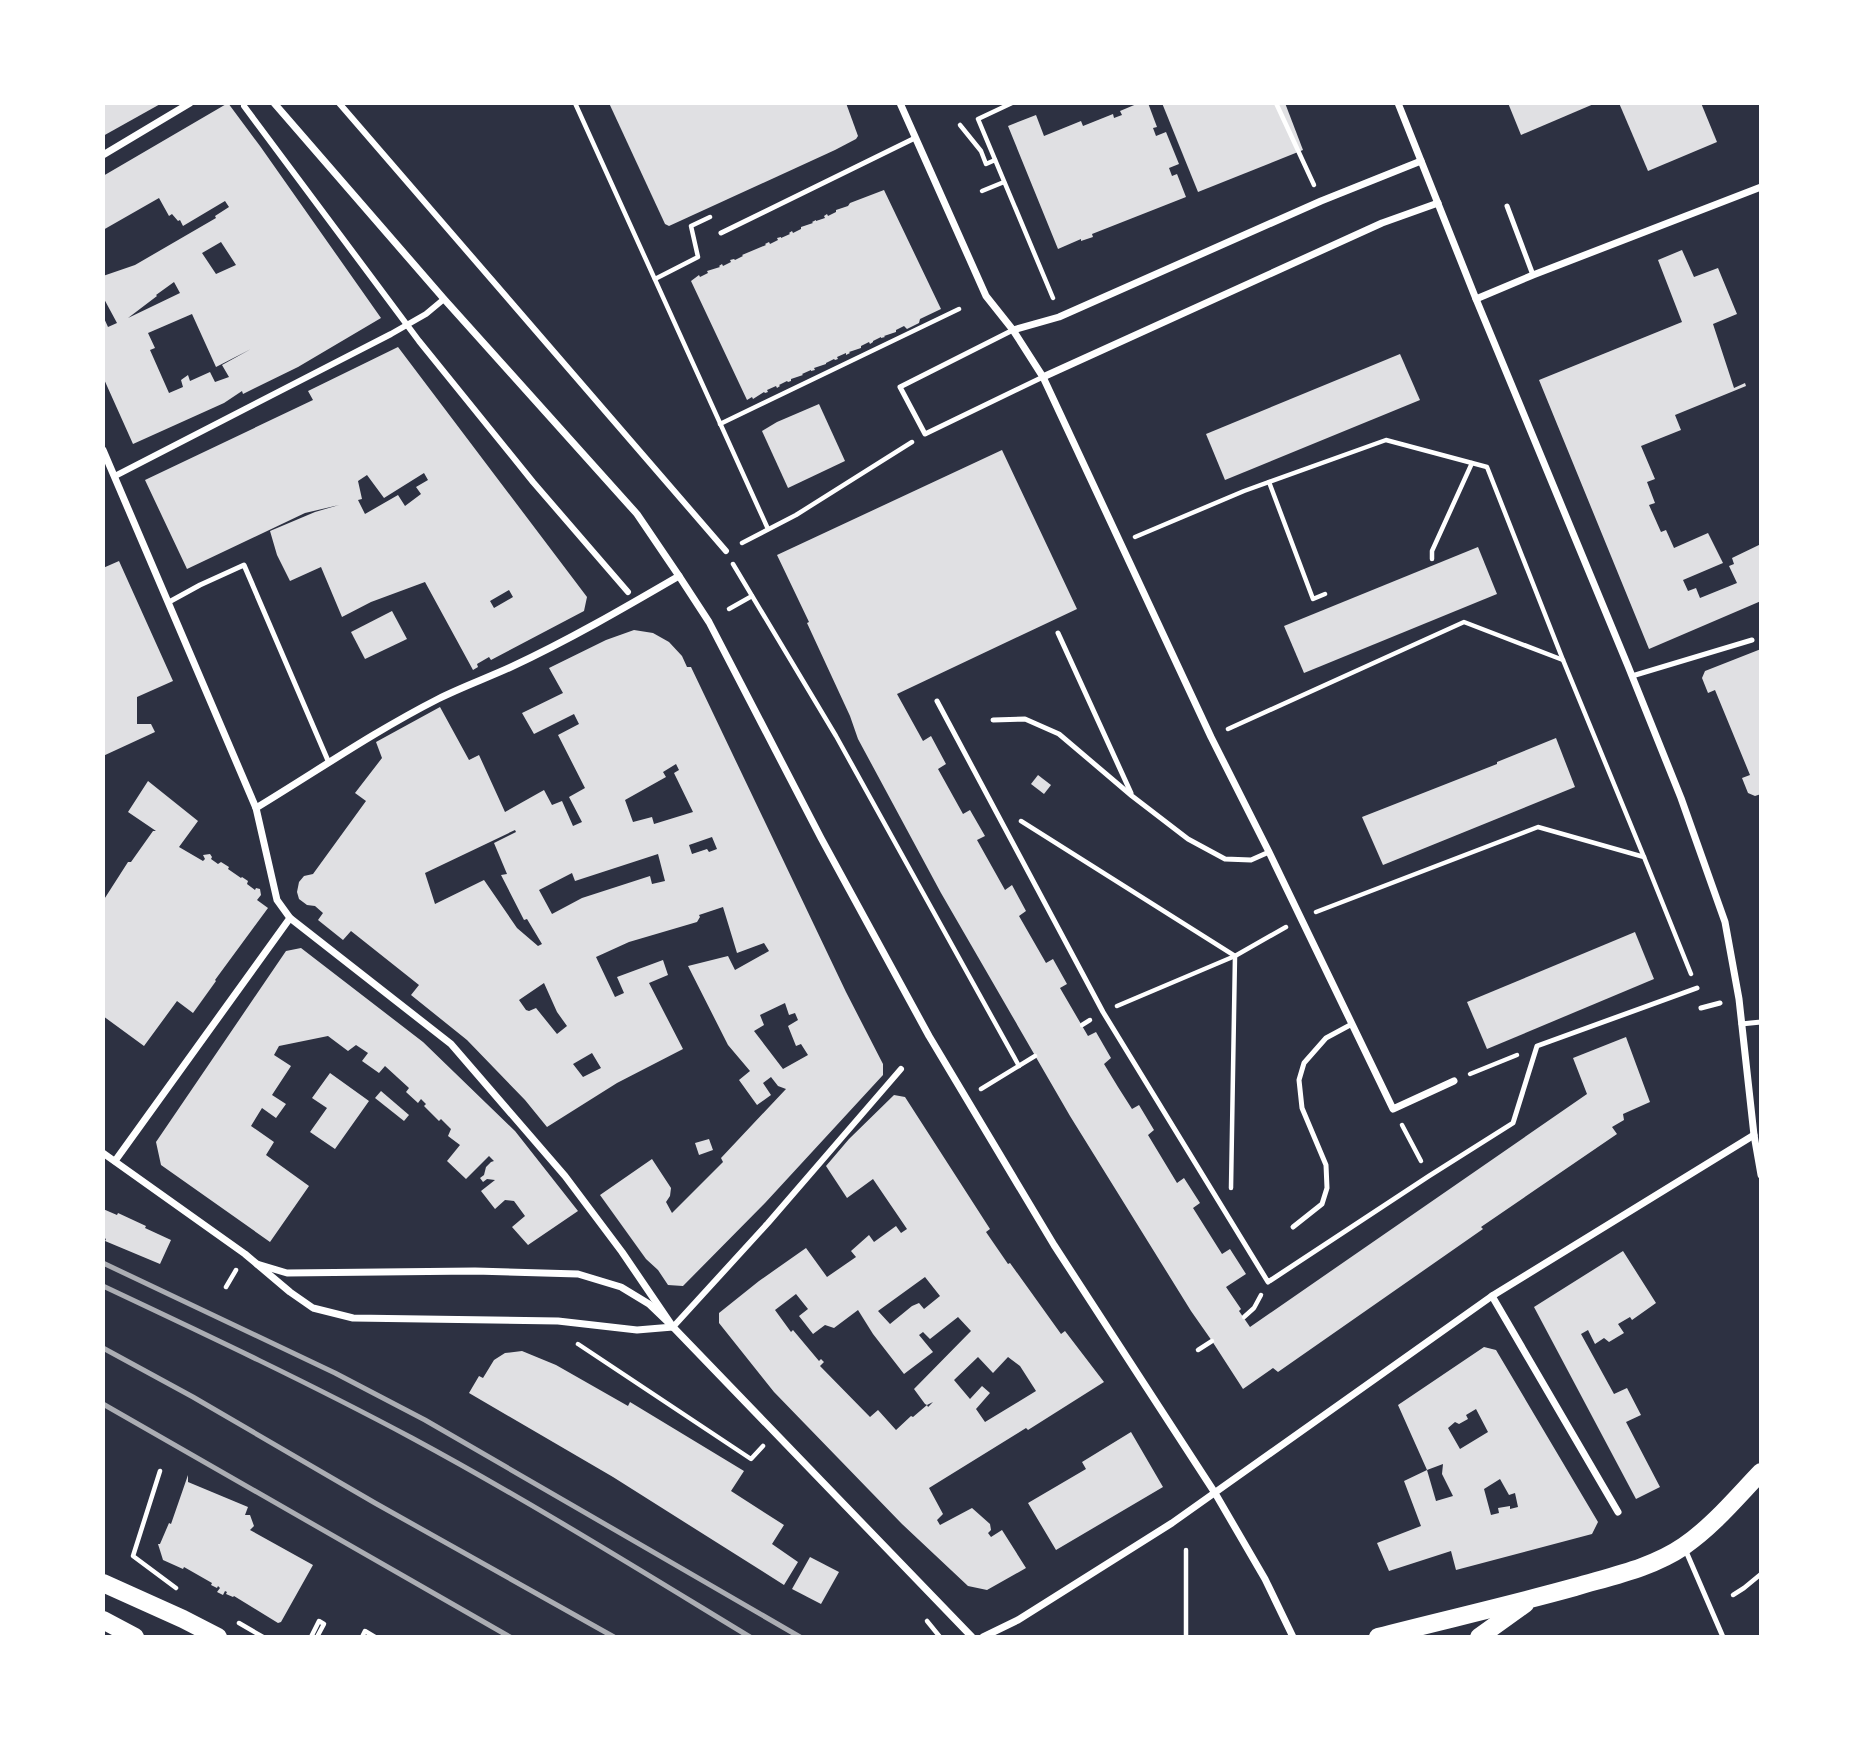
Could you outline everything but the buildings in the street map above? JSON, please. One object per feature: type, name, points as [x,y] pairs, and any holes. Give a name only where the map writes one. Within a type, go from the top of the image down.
[{"type":"main road","points":[[1378,1637],[1534,1598],[1658,1561],[1684,1546],[1724,1514],[1757,1481]]},
{"type":"main road","points":[[103,1583],[218,1637]]},
{"type":"main road","points":[[1479,1637],[1534,1598]]},
{"type":"main road","points":[[103,1620],[135,1637]]},
{"type":"street","points":[[103,155],[190,103]]},
{"type":"street","points":[[274,103],[444,299],[637,514],[679,576],[709,622],[929,1037],[1054,1245],[1215,1493],[1265,1578],[1293,1637]]},
{"type":"street","points":[[339,103],[726,551]]},
{"type":"street","points":[[900,103],[986,296],[1013,330],[1043,377],[1211,737],[1393,1109],[1454,1081]]},
{"type":"street","points":[[1398,103],[1681,798],[1725,922],[1739,999],[1761,1175]]},
{"type":"street","points":[[244,106],[407,325],[533,482],[628,593]]},
{"type":"street","points":[[1013,330],[1059,317],[1321,201],[1421,161]]},
{"type":"street","points":[[1476,299],[1761,187]]},
{"type":"street","points":[[1043,377],[1382,223],[1438,203]]},
{"type":"street","points":[[115,476],[407,325],[444,299]]},
{"type":"street","points":[[103,450],[256,808],[277,900],[290,918],[451,1044],[565,1175],[673,1326]]},
{"type":"street","points":[[256,808],[330,763],[351,747],[439,699],[512,667],[679,576]]},
{"type":"street","points":[[115,1161],[290,918]]},
{"type":"street","points":[[103,1153],[257,1264],[313,1308],[352,1318],[558,1321],[637,1330],[673,1326],[768,1223],[901,1069]]},
{"type":"street","points":[[983,1637],[1018,1620],[1172,1523],[1492,1296],[1754,1135]]},
{"type":"street","points":[[257,1264],[287,1273],[474,1271],[578,1274],[621,1286],[649,1304],[673,1326],[972,1637]]},
{"type":"street","points":[[1492,1296],[1618,1512]]},
{"type":"lane","points":[[721,233],[915,138]]},
{"type":"lane","points":[[1507,205],[1533,275]]},
{"type":"lane","points":[[1013,330],[900,387],[925,434],[1043,377]]},
{"type":"lane","points":[[169,602],[244,565],[330,763]]},
{"type":"lane","points":[[1058,633],[1132,796]]},
{"type":"lane","points":[[1632,677],[1752,640]]},
{"type":"lane","points":[[937,701],[1103,1012],[1268,1282],[1513,1123],[1537,1046],[1697,988]]},
{"type":"lane","points":[[993,720],[1025,719],[1059,734],[1188,839],[1225,859],[1251,860],[1269,852]]},
{"type":"lane","points":[[1701,1008],[1720,1003]]},
{"type":"lane","points":[[1741,1024],[1761,1022]]},
{"type":"lane","points":[[1293,1227],[1322,1204],[1326,1188],[1326,1165],[1302,1108],[1299,1080],[1304,1063],[1326,1038],[1352,1024]]},
{"type":"lane","points":[[1684,1546],[1723,1637]]},
{"type":"path","points":[[575,103],[768,529]]},
{"type":"path","points":[[1012,103],[978,119],[1053,298]]},
{"type":"path","points":[[1276,103],[1321,201]]},
{"type":"path","points":[[960,125],[981,151],[986,164],[995,160]]},
{"type":"path","points":[[982,191],[1005,181]]},
{"type":"path","points":[[720,424],[959,309]]},
{"type":"path","points":[[796,514],[925,434]]},
{"type":"path","points":[[1121,543],[1244,491],[1386,440],[1487,467],[1697,988]]},
{"type":"path","points":[[1432,559],[1432,551],[1472,463]]},
{"type":"path","points":[[1269,482],[1312,599],[1325,594]]},
{"type":"path","points":[[726,551],[836,736],[1019,1066]]},
{"type":"path","points":[[729,609],[752,596]]},
{"type":"path","points":[[1211,737],[1464,622],[1563,660]]},
{"type":"path","points":[[990,801],[1235,956]]},
{"type":"path","points":[[1103,1012],[1235,956],[1301,918],[1538,827],[1644,857]]},
{"type":"path","points":[[1230,1221],[1235,956]]},
{"type":"path","points":[[1454,1081],[1537,1046]]},
{"type":"path","points":[[966,1099],[1035,1056]]},
{"type":"path","points":[[1393,1109],[1429,1176]]},
{"type":"path","points":[[1244,1317],[1254,1308],[1268,1282]]},
{"type":"path","points":[[1198,1350],[1212,1341]]},
{"type":"path","points":[[579,1344],[751,1459],[765,1445],[773,1443]]},
{"type":"path","points":[[133,1556],[160,1471]]},
{"type":"path","points":[[1186,1550],[1186,1637]]},
{"type":"path","points":[[1733,1595],[1761,1574]]},
{"type":"path","points":[[926,1619],[940,1637]]},
{"type":"path","points":[[310,1637],[319,1621],[324,1624],[317,1637]]},
{"type":"path","points":[[362,1637],[365,1631],[374,1637]]},
{"type":"railway","points":[[103,1263],[335,1373],[425,1420],[800,1637]]},
{"type":"railway","points":[[103,1286],[220,1341],[412,1438],[540,1510],[750,1637]]},
{"type":"railway","points":[[103,1348],[614,1637]]},
{"type":"railway","points":[[103,1404],[510,1637]]}]
